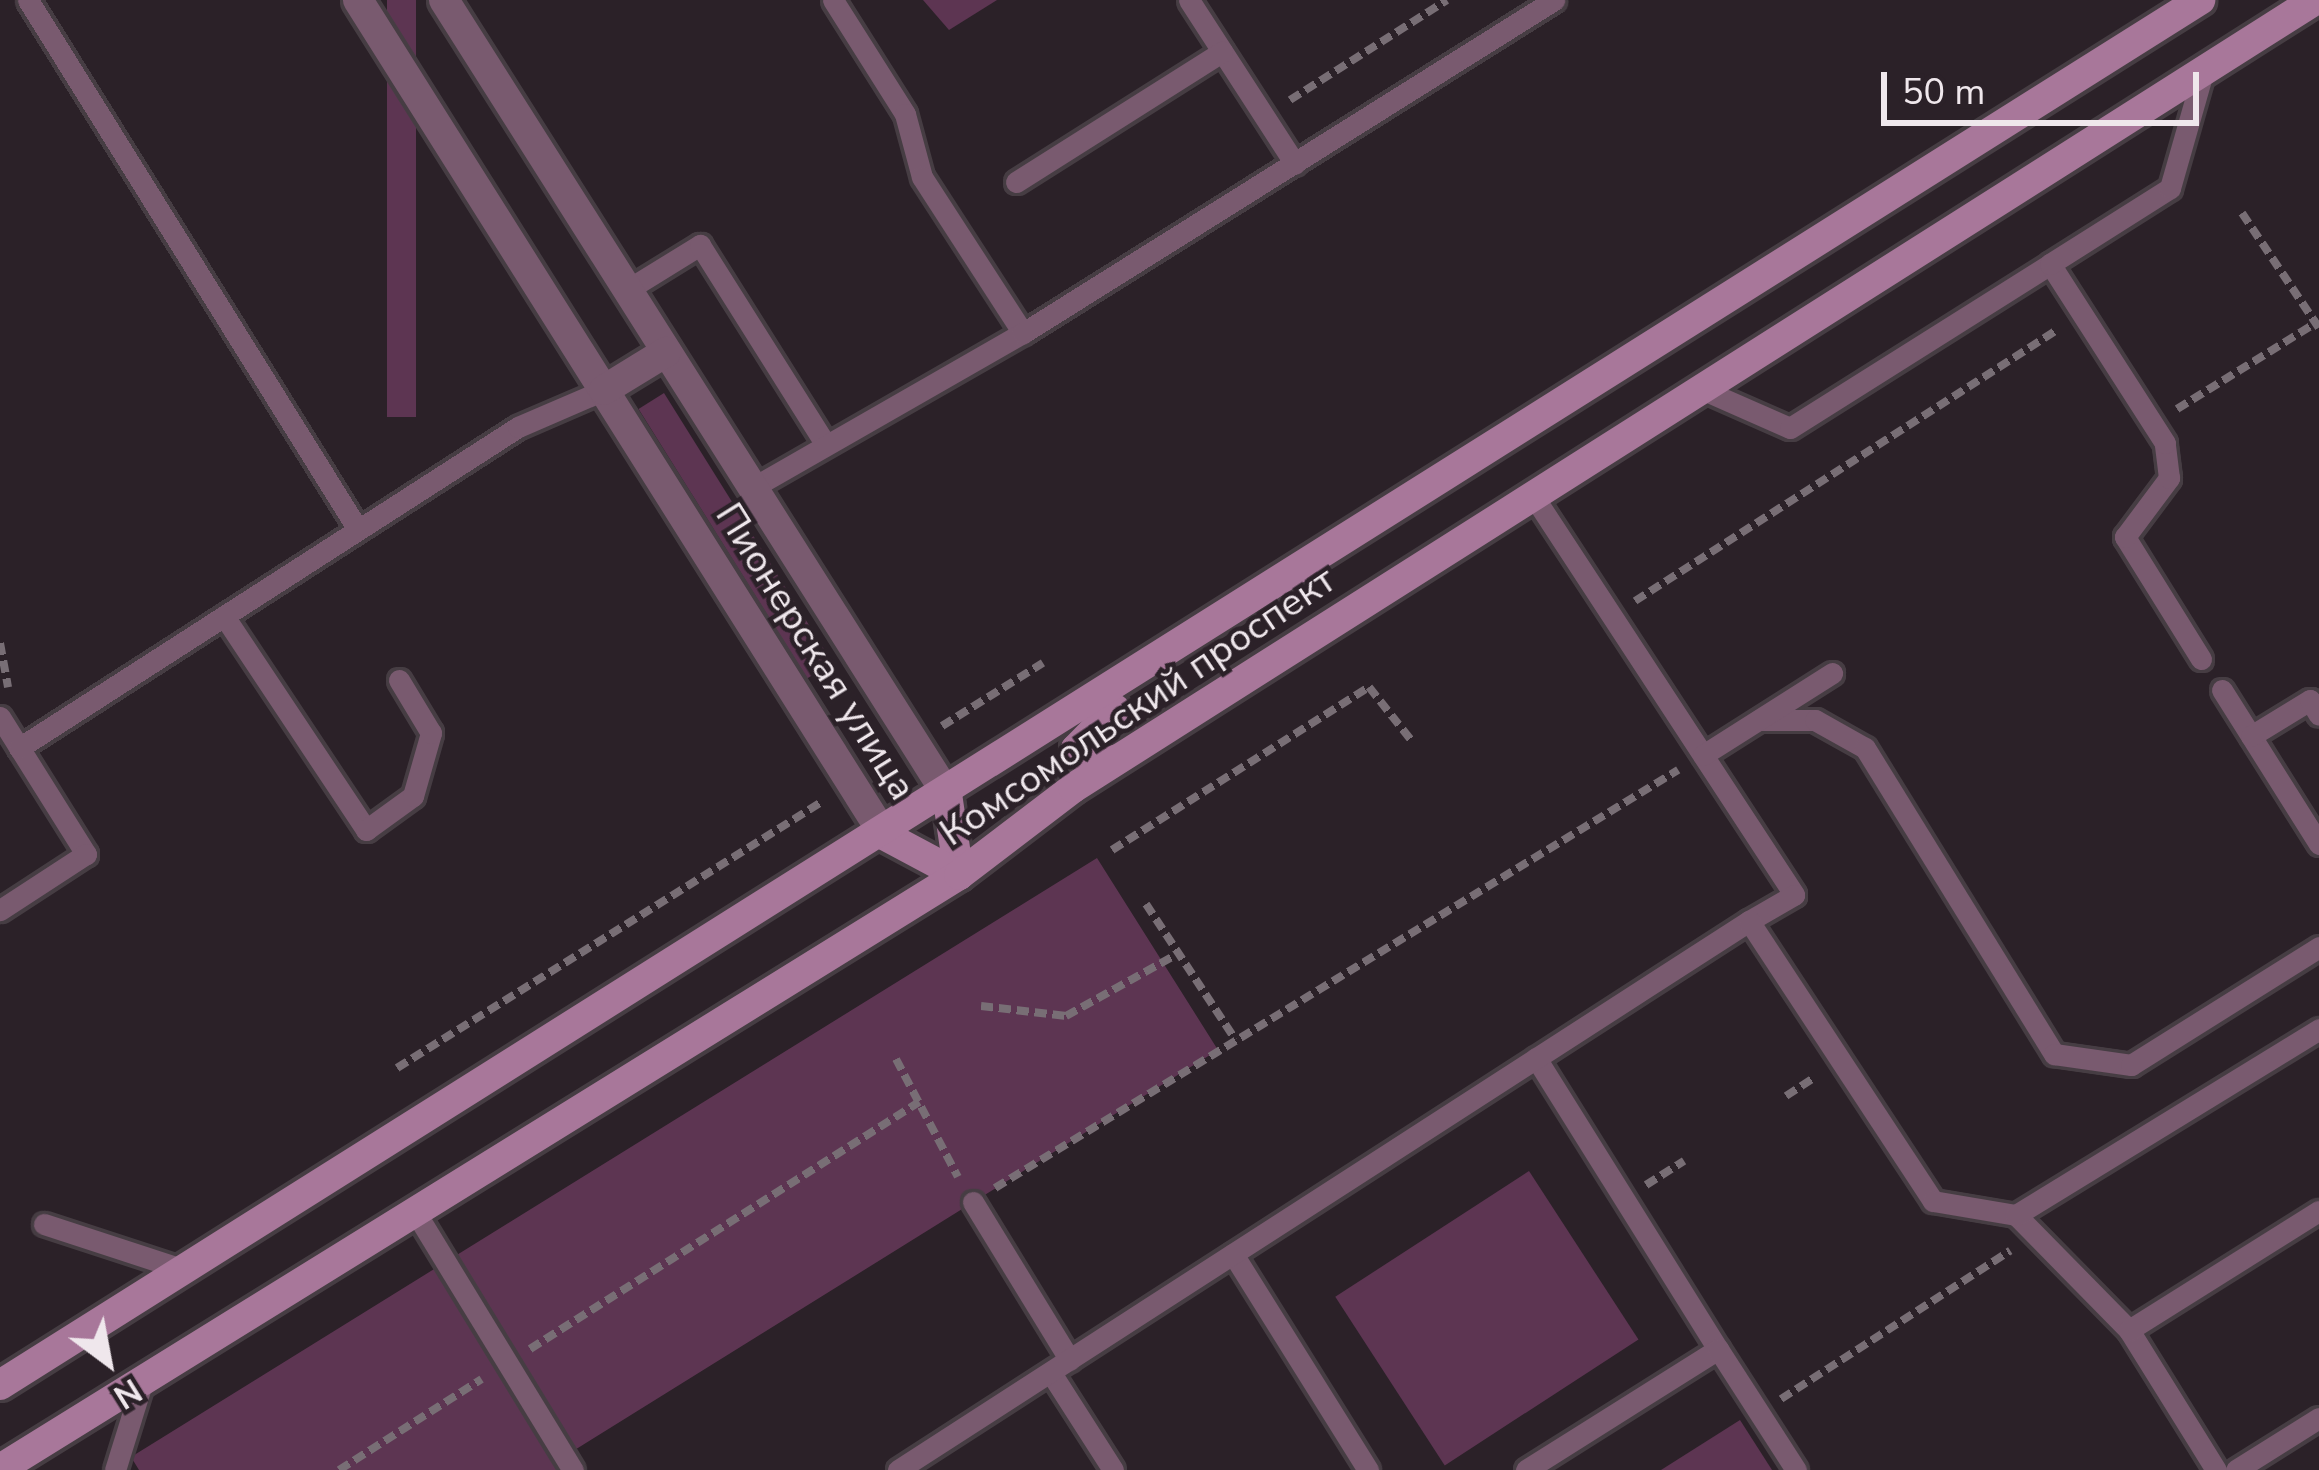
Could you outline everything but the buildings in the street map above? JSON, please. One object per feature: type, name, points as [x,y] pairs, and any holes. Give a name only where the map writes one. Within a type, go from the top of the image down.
[{"type":"main road","name":"Комсомольский проспект","points":[[0,1385],[884,835],[2200,0]]},
{"type":"main road","name":"Комсомольский проспект","points":[[0,1469],[959,875],[1120,758],[2315,0]]},
{"type":"main road","points":[[1120,758],[1084,762],[1078,739],[1154,685],[1209,628]]},
{"type":"main road","name":"Пионерская улица","points":[[947,794],[959,875]]},
{"type":"main road","name":"Пионерская улица","points":[[884,835],[959,875]]},
{"type":"street","name":"Пионерская улица","points":[[358,0],[884,835]]},
{"type":"street","name":"Пионерская улица","points":[[444,0],[947,794]]},
{"type":"street","points":[[604,390],[666,352]]},
{"type":"lane","points":[[28,0],[357,528]]},
{"type":"lane","points":[[833,0],[904,114],[922,177],[1023,333]]},
{"type":"lane","points":[[1189,0],[1294,164]]},
{"type":"lane","points":[[752,488],[824,442],[1023,333],[1554,0]]},
{"type":"lane","points":[[1016,182],[1222,52]]},
{"type":"lane","points":[[1699,388],[1790,428],[2170,188],[2203,71]]},
{"type":"lane","points":[[627,290],[700,245],[824,442]]},
{"type":"lane","points":[[2050,264],[2154,424],[2169,478],[2125,537],[2201,659]]},
{"type":"lane","points":[[19,748],[518,427],[604,390]]},
{"type":"lane","points":[[2133,440],[2154,424]]},
{"type":"lane","points":[[898,1470],[1794,895],[1532,494]]},
{"type":"lane","points":[[224,616],[366,830],[412,796],[430,734],[399,680]]},
{"type":"lane","points":[[1703,755],[1832,673]]},
{"type":"lane","points":[[2222,690],[2319,844]]},
{"type":"lane","points":[[2251,736],[2316,703]]},
{"type":"lane","points":[[0,717],[86,854],[0,910]]},
{"type":"lane","points":[[1759,720],[1815,720],[1865,748],[2054,1054],[2131,1065],[2319,947]]},
{"type":"lane","points":[[1749,921],[1933,1202],[2016,1215],[2129,1330],[2216,1470]]},
{"type":"lane","points":[[2016,1215],[2319,1029]]},
{"type":"lane","points":[[1536,1058],[1796,1470]]},
{"type":"lane","points":[[973,1202],[1113,1470]]},
{"type":"lane","points":[[414,1210],[573,1470]]},
{"type":"lane","points":[[2129,1330],[2319,1211]]},
{"type":"lane","points":[[44,1224],[185,1270]]},
{"type":"lane","points":[[1233,1255],[1368,1470]]},
{"type":"lane","points":[[1526,1470],[1718,1349]]},
{"type":"lane","points":[[115,1470],[143,1380]]},
{"type":"lane","points":[[2236,1470],[2319,1418]]},
{"type":"path","points":[[1264,117],[1447,0]]},
{"type":"path","points":[[2154,424],[2318,324],[2242,212]]},
{"type":"path","points":[[1614,615],[2083,313]]},
{"type":"path","points":[[915,743],[1043,663]]},
{"type":"path","points":[[1112,850],[1369,687],[1411,740]]},
{"type":"path","points":[[973,1202],[1703,755]]},
{"type":"path","points":[[397,1068],[851,783]]},
{"type":"path","points":[[1146,904],[1235,1039]]},
{"type":"path","points":[[981,1006],[1066,1016],[1179,953]]},
{"type":"path","points":[[896,1059],[958,1177]]},
{"type":"path","points":[[340,1470],[919,1102]]},
{"type":"path","points":[[1759,1412],[2036,1235]]},
{"type":"shaded area","points":[[387,0],[416,0],[416,417],[387,417]]},
{"type":"shaded area","points":[[923,0],[997,0],[949,30]]},
{"type":"shaded area","points":[[664,393],[833,663],[807,679],[639,409]]},
{"type":"shaded area","points":[[1097,858],[1218,1050],[565,1456],[573,1470],[139,1470],[131,1457]]},
{"type":"shaded area","points":[[1529,1171],[1638,1340],[1445,1465],[1335,1297]]},
{"type":"shaded area","points":[[1740,1420],[1772,1470],[1661,1470]]}]
